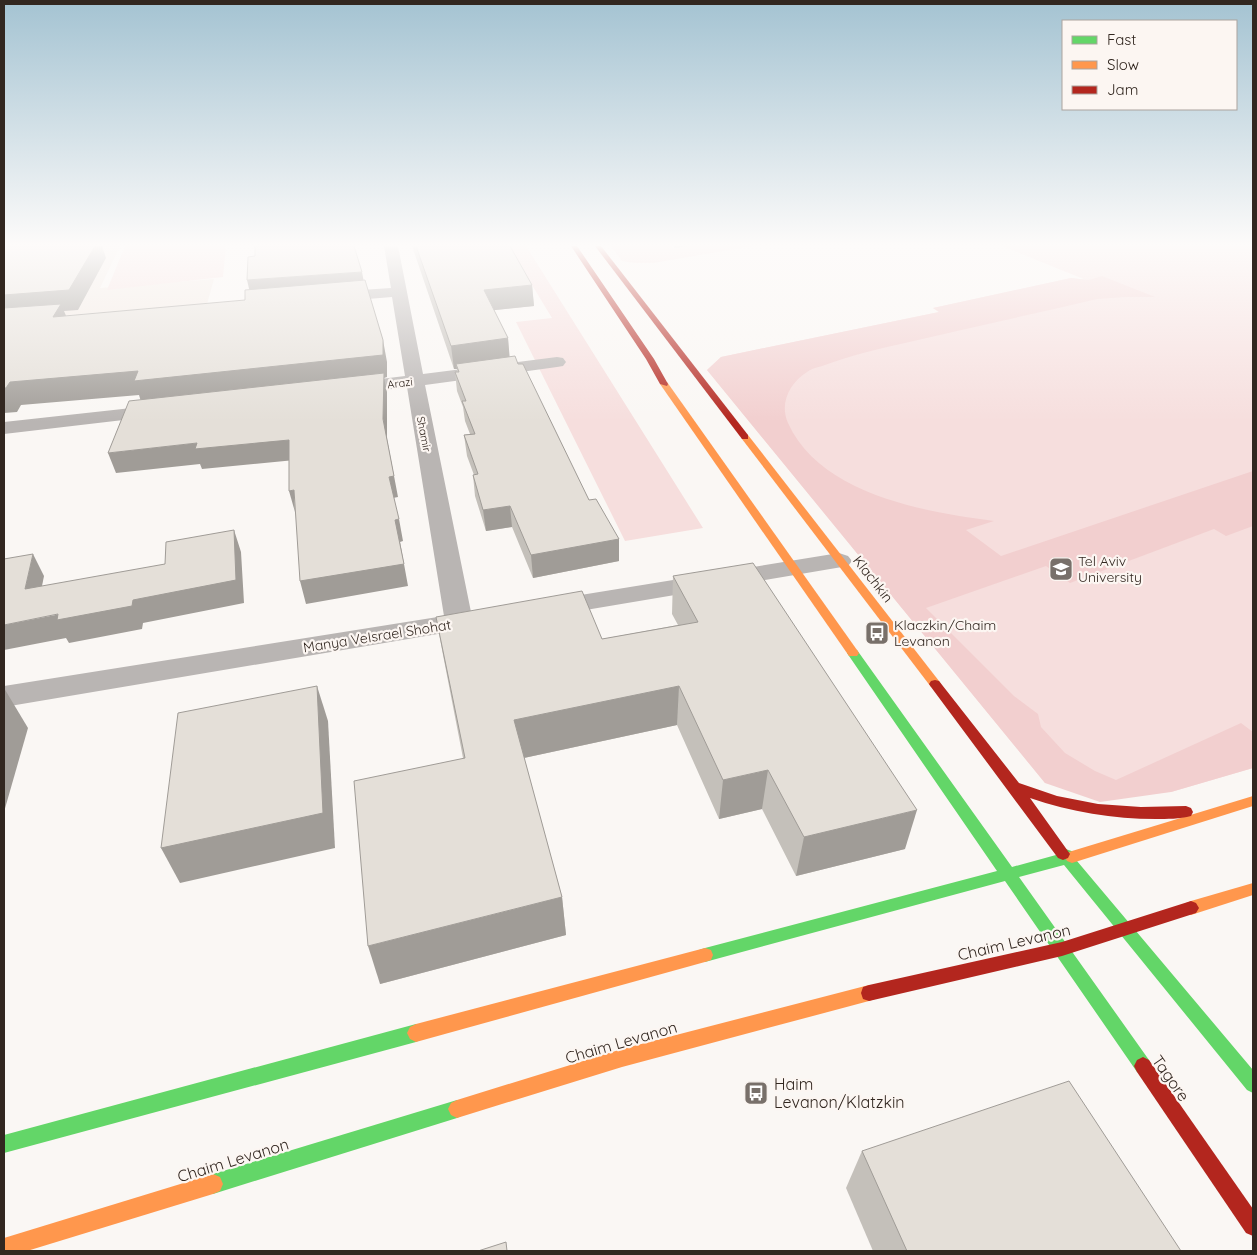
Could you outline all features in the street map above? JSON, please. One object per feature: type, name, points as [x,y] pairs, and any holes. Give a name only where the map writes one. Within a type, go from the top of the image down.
[{"type":"street","name":"Shamir","points":[[402,305],[414,381],[460,622]]},
{"type":"street","points":[[613,305],[661,380],[1062,949]]},
{"type":"street","name":"Klachkin","points":[[643,305],[1014,787],[1066,859],[1124,931]]},
{"type":"street","name":"Arazi","points":[[326,392],[558,362]]},
{"type":"street","points":[[4,428],[180,408]]},
{"type":"street","points":[[528,612],[839,560]]},
{"type":"street","name":"Manya VeIsrael Shohat","points":[[4,697],[499,616]]},
{"type":"street","points":[[1014,787],[1044,800],[1082,809],[1127,814],[1227,808]]},
{"type":"street","points":[[4,1144],[1008,873],[1066,859],[1227,808],[1253,802]]},
{"type":"street","name":"Chaim Levanon","points":[[4,1248],[622,1058],[885,989],[1062,949],[1253,889]]},
{"type":"street","points":[[1124,931],[1253,1084]]},
{"type":"street","name":"Tagore","points":[[1062,949],[1253,1226]]},
{"type":"shaded area","points":[[4,305],[200,305],[4,320]]},
{"type":"shaded area","points":[[544,305],[563,305],[703,528],[625,541],[516,322],[552,318]]},
{"type":"shaded area","name":"Tel Aviv University","points":[[949,305],[1253,305],[1253,768],[1171,792],[1045,783],[707,370],[721,357],[939,312],[933,308]]},
{"type":"shaded area","points":[[949,305],[1073,305],[885,348],[845,358],[811,370],[791,388],[785,408],[788,423],[803,447],[824,467],[849,483],[877,495],[906,505],[937,512],[994,521],[966,530],[1001,556],[1253,471],[1253,526],[1226,536],[1214,529],[1070,583],[1046,566],[926,608],[1014,696],[1038,714],[1041,727],[1065,753],[1095,771],[1116,780],[1241,723],[1253,732],[1253,768],[1171,792],[1100,802],[1045,783],[707,370],[721,357],[939,312],[933,308]]},
{"type":"building","points":[[61,305],[53,317],[193,305],[372,305],[383,340],[383,355],[134,381],[138,371],[10,382],[4,388],[4,308]]},
{"type":"building","points":[[436,305],[491,305],[508,338],[451,346]]},
{"type":"building","points":[[515,356],[518,364],[523,364],[589,500],[596,499],[619,539],[531,555],[510,506],[483,510],[473,475],[478,474],[464,435],[475,434],[462,401],[466,401],[455,372],[459,372],[456,364]]},
{"type":"building","points":[[384,373],[383,419],[394,476],[389,477],[399,519],[395,520],[404,564],[300,581],[294,490],[289,491],[289,440],[195,449],[197,443],[108,453],[129,401]]},
{"type":"building","points":[[234,530],[236,580],[133,600],[132,606],[57,620],[58,614],[4,625],[4,559],[33,554],[25,589],[165,564],[166,542]]},
{"type":"building","points":[[753,563],[917,810],[804,837],[768,770],[723,780],[679,686],[514,720],[562,897],[368,946],[354,781],[465,758],[436,617],[582,591],[602,639],[698,622],[673,576]]},
{"type":"building","points":[[317,686],[323,813],[161,848],[178,713]]},
{"type":"building","points":[[1069,1081],[1181,1251],[907,1251],[862,1151]]},
{"type":"building","points":[[506,1242],[507,1251],[478,1251]]},
{"type":"traffic: fast","points":[[853,653],[1143,1066]]},
{"type":"traffic: fast","points":[[1063,854],[1253,1084]]},
{"type":"traffic: fast","points":[[705,955],[1072,857]]},
{"type":"traffic: fast","points":[[4,1144],[416,1033]]},
{"type":"traffic: fast","points":[[213,1184],[457,1109]]},
{"type":"traffic: slow","points":[[664,384],[853,653]]},
{"type":"traffic: slow","points":[[745,437],[935,684]]},
{"type":"traffic: slow","points":[[1072,857],[1253,801]]},
{"type":"traffic: slow","points":[[1191,908],[1253,889]]},
{"type":"traffic: slow","points":[[416,1033],[705,955]]},
{"type":"traffic: slow","points":[[457,1109],[622,1058],[869,993]]},
{"type":"traffic: slow","points":[[4,1248],[213,1184]]},
{"type":"traffic: jam","points":[[613,305],[650,359],[664,384]]},
{"type":"traffic: jam","points":[[643,305],[745,437]]},
{"type":"traffic: jam","points":[[935,684],[1063,854]]},
{"type":"traffic: jam","points":[[1014,787],[1057,801],[1098,810],[1141,813],[1186,812]]},
{"type":"traffic: jam","points":[[869,993],[1062,949],[1191,908]]},
{"type":"traffic: jam","points":[[1143,1066],[1253,1226]]},
{"type":"place","name":"Tel Aviv University","points":[[1061,569]]},
{"type":"place","name":"Klaczkin/Chaim Levanon","points":[[877,633]]},
{"type":"place","name":"Haim Levanon/Klatzkin","points":[[756,1093]]}]
